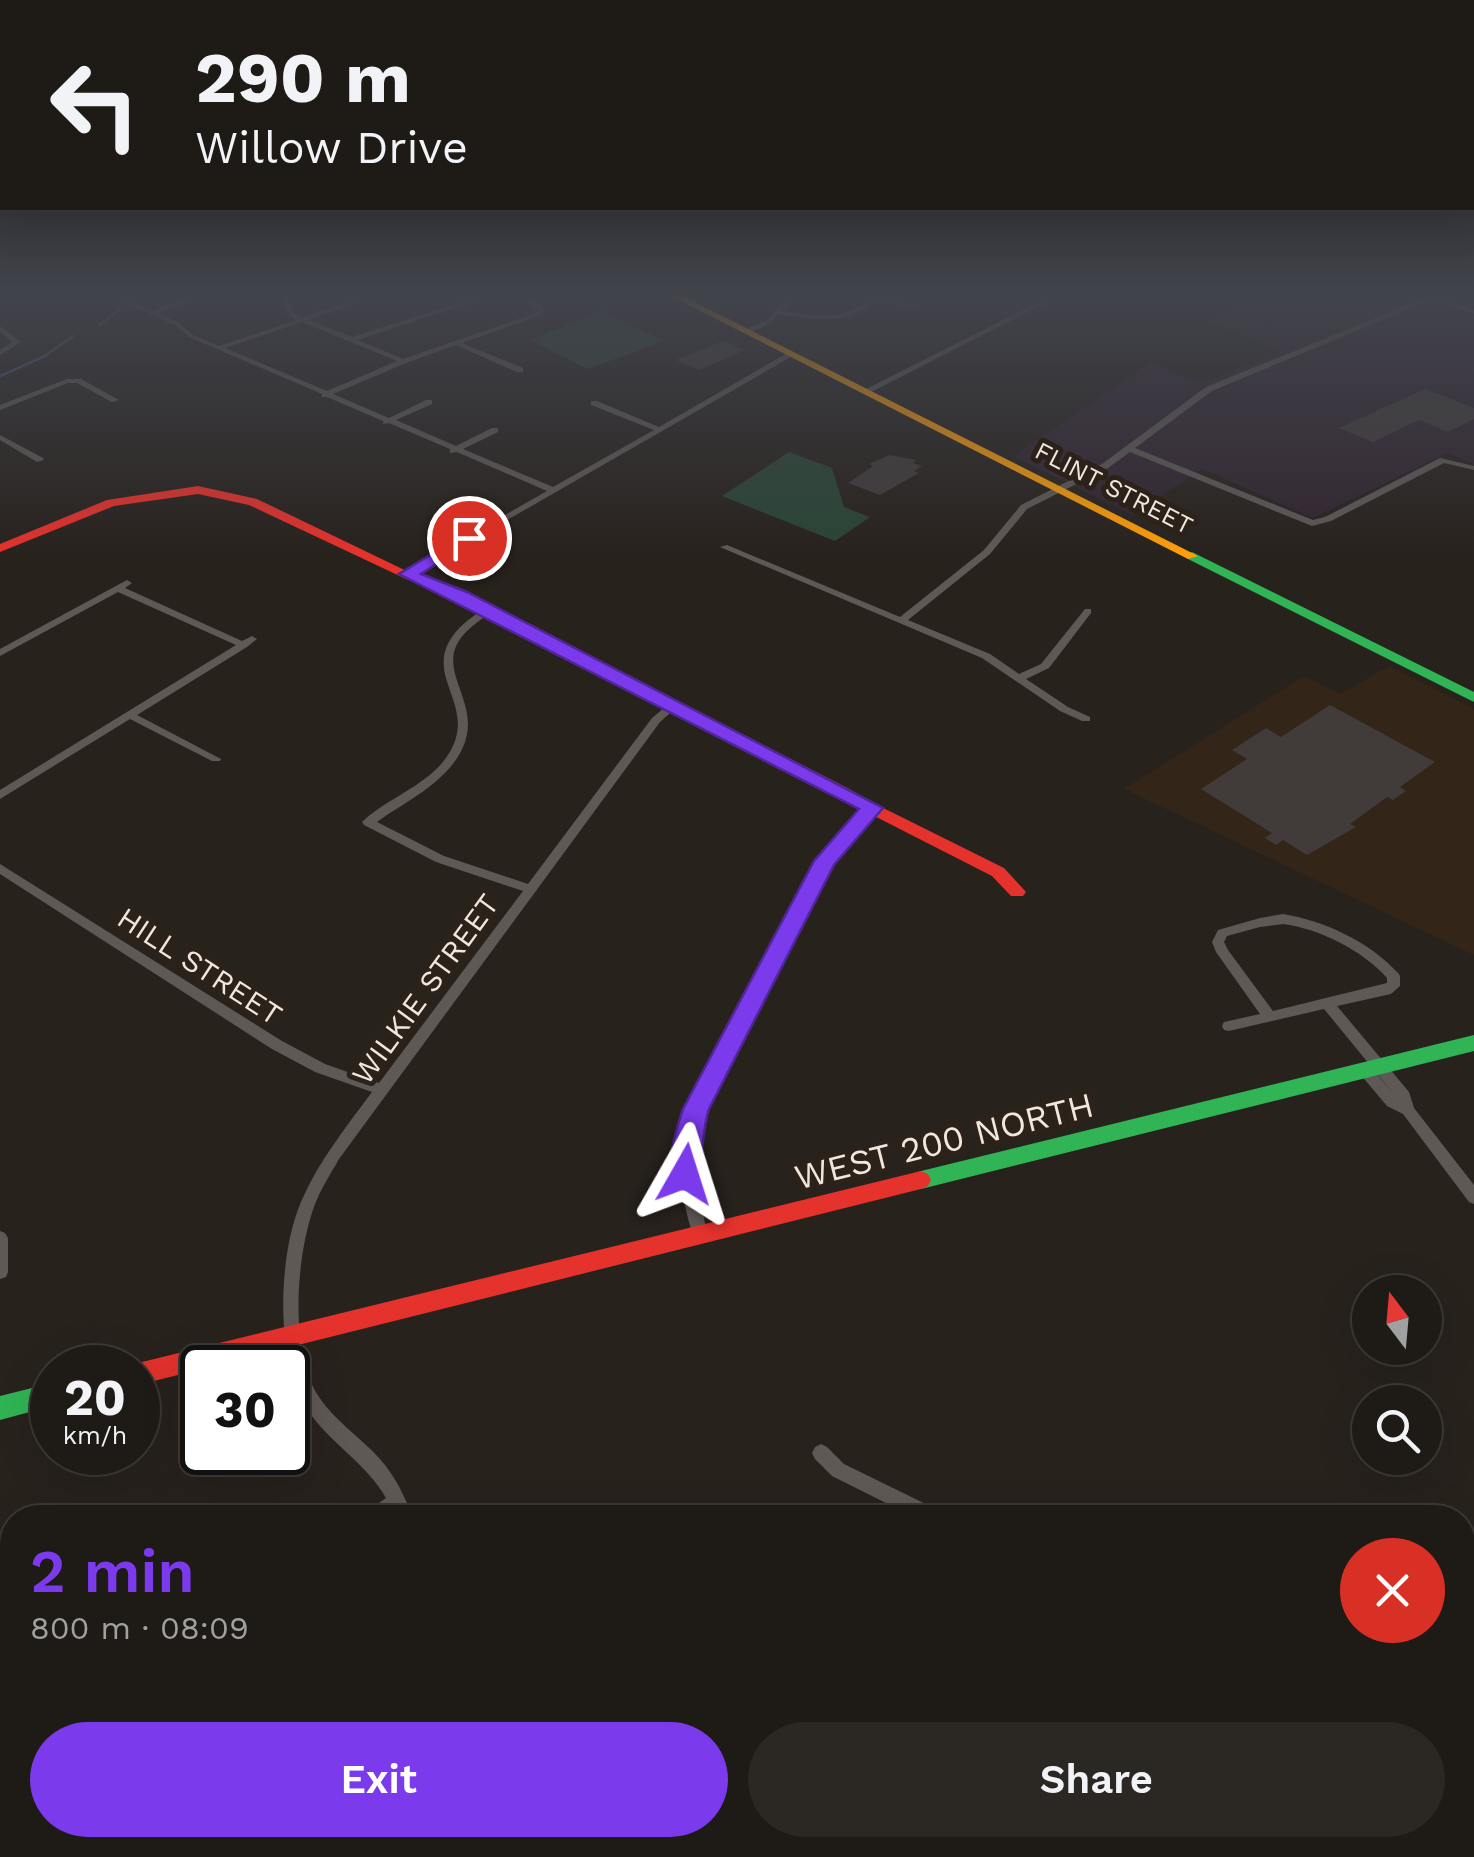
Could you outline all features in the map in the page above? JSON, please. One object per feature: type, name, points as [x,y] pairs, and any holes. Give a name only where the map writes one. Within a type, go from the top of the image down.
[{"type":"street","points":[[0,408],[60,384]]},
{"type":"street","points":[[83,384],[116,400]]},
{"type":"street","points":[[299,384],[552,490]]},
{"type":"street","points":[[324,395],[351,384]]},
{"type":"street","points":[[408,574],[737,384]]},
{"type":"street","name":"FLINT STREET","points":[[851,384],[1474,698]]},
{"type":"street","points":[[866,391],[881,384]]},
{"type":"street","points":[[902,621],[987,552],[1024,506],[1094,472],[1222,384]]},
{"type":"street","points":[[386,422],[429,402]]},
{"type":"street","points":[[594,403],[656,428]]},
{"type":"street","points":[[454,451],[495,430]]},
{"type":"street","points":[[0,437],[40,460]]},
{"type":"street","points":[[1128,448],[1312,523],[1442,460],[1474,468]]},
{"type":"street","points":[[0,548],[97,506],[208,491],[233,494],[488,610],[998,872],[1017,892]]},
{"type":"street","points":[[724,547],[986,656],[1064,709],[1086,719]]},
{"type":"street","points":[[0,653],[123,586],[158,606],[248,642],[0,795]]},
{"type":"street","points":[[488,610],[464,625],[448,645],[447,660],[463,721],[457,749],[445,765],[368,822],[440,859],[530,889]]},
{"type":"street","points":[[1021,677],[1045,666],[1088,611]]},
{"type":"street","name":"WILKIE STREET","points":[[399,1505],[379,1465],[326,1419],[305,1392],[294,1335],[293,1272],[306,1210],[334,1155],[656,720],[674,706]]},
{"type":"street","points":[[130,715],[216,758]]},
{"type":"street","points":[[700,1234],[685,1174],[687,1136],[696,1109],[825,861],[873,808]]},
{"type":"street","name":"HILL STREET","points":[[0,868],[277,1045],[320,1068],[382,1090]]},
{"type":"street","points":[[1229,1026],[1270,1017],[1328,1004],[1386,990],[1393,986],[1394,976],[1381,961],[1295,920],[1250,925],[1218,938],[1222,952],[1270,1017]]},
{"type":"street","points":[[1328,1004],[1392,1102],[1408,1110],[1474,1198]]},
{"type":"street","name":"WEST 200 NORTH","points":[[160,1368],[1474,1043]]},
{"type":"street","points":[[0,1238],[0,1272]]},
{"type":"street","points":[[0,1408],[30,1400]]},
{"type":"street","points":[[820,1452],[838,1470],[909,1505]]},
{"type":"shaded area","points":[[1120,384],[1474,384],[1474,464],[1447,453],[1313,518],[1202,469],[1132,515],[1013,456]]},
{"type":"shaded area","points":[[1389,666],[1474,709],[1474,955],[1124,789],[1304,676],[1340,694]]},
{"type":"green space","points":[[789,452],[832,468],[844,507],[870,517],[835,541],[722,496]]},
{"type":"building","points":[[1425,389],[1474,408],[1474,419],[1448,432],[1419,420],[1373,442],[1339,428]]},
{"type":"building","points":[[890,455],[916,460],[913,463],[922,466],[914,471],[919,473],[880,495],[848,483],[873,466],[869,464]]},
{"type":"building","points":[[1330,705],[1435,762],[1400,787],[1406,791],[1393,800],[1387,797],[1350,824],[1356,827],[1307,855],[1283,840],[1276,845],[1265,838],[1272,833],[1201,789],[1247,759],[1232,750],[1266,728],[1281,737]]},
{"type":"traffic: fast","points":[[1192,556],[1474,698]]},
{"type":"traffic: fast","points":[[921,1180],[1474,1043]]},
{"type":"traffic: fast","points":[[0,1408],[30,1400]]},
{"type":"traffic: slow","points":[[850,384],[1192,556]]},
{"type":"traffic: slow","points":[[409,575],[461,596],[845,794]]},
{"type":"traffic: jam","points":[[0,548],[111,503],[198,490],[253,502],[409,575]]},
{"type":"traffic: jam","points":[[845,794],[998,872],[1017,892]]},
{"type":"traffic: jam","points":[[160,1369],[921,1180]]},
{"type":"route","points":[[469,538],[408,574],[460,596],[873,808],[825,861],[696,1109],[687,1136],[685,1174]]}]
